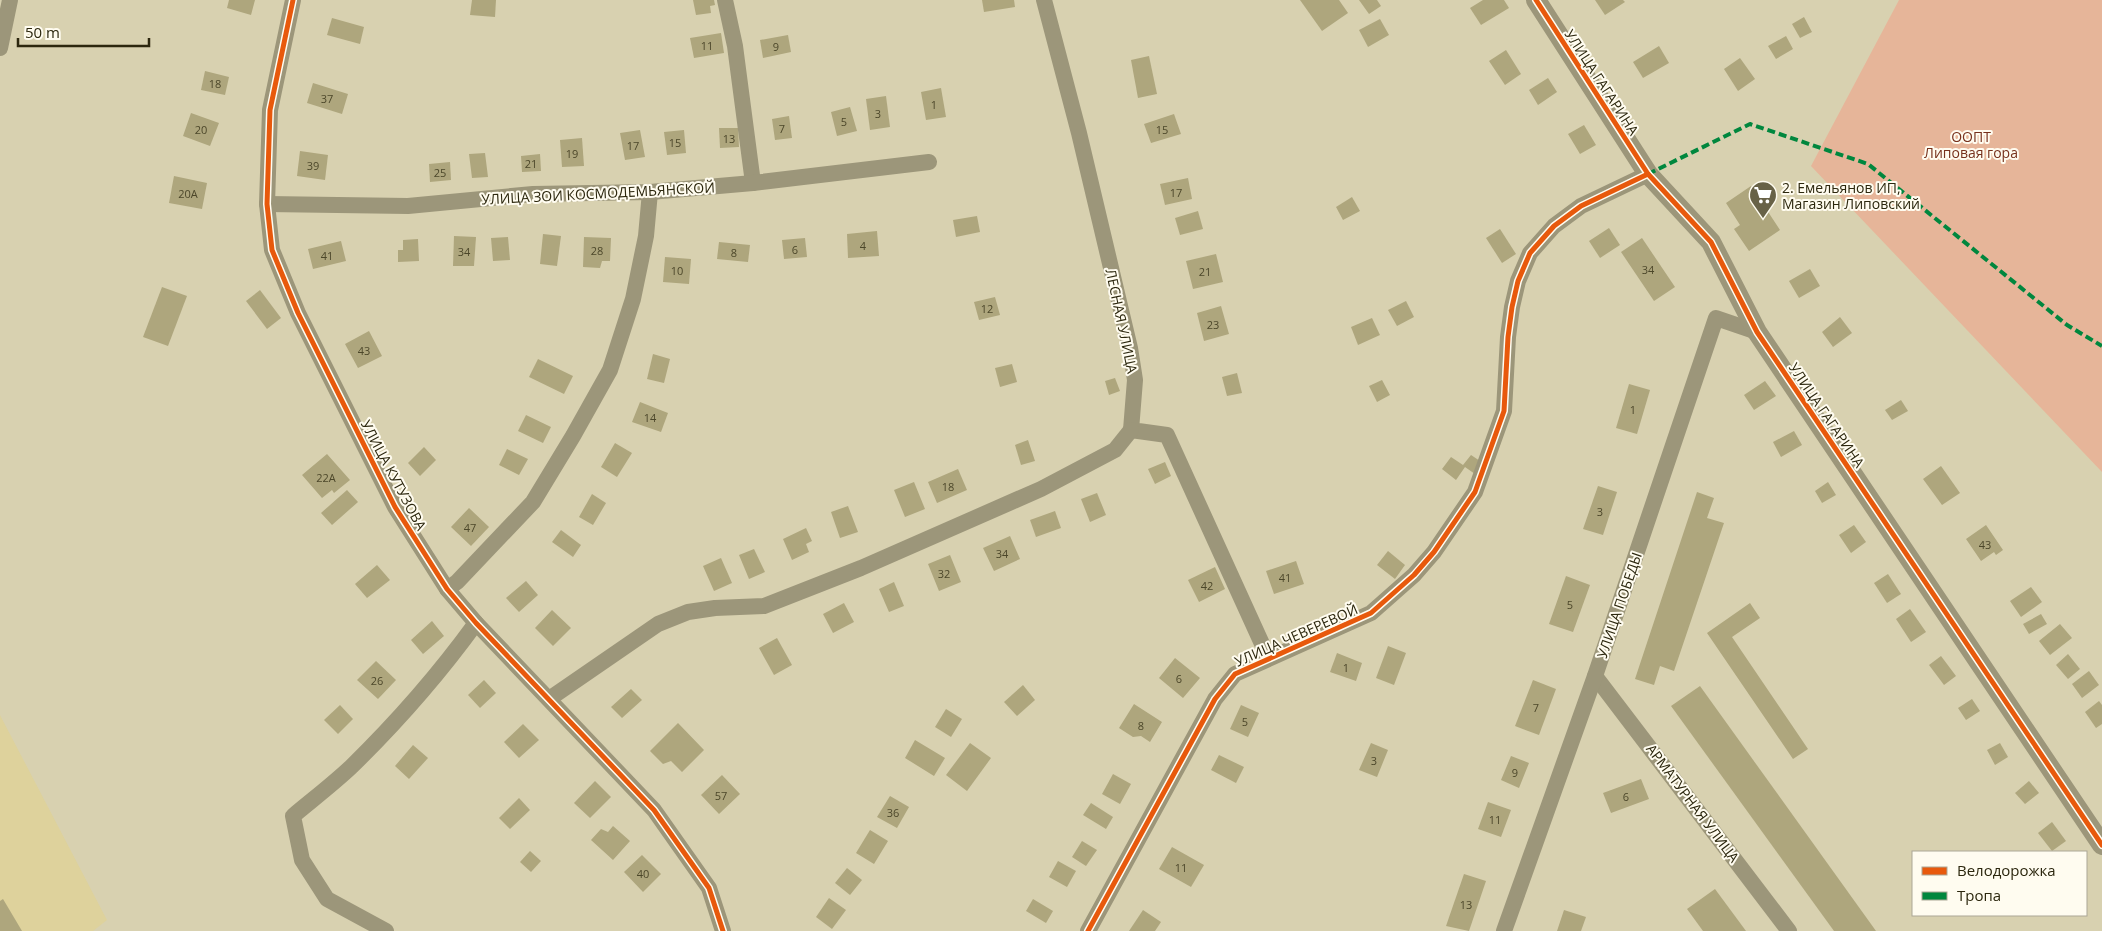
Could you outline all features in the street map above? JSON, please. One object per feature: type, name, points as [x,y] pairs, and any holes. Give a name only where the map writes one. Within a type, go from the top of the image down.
[{"type":"street","points":[[0,48],[10,0]]},
{"type":"street","name":"УЛИЦА КУТУЗОВА","points":[[293,0],[270,110],[267,204],[272,250],[298,313],[395,507],[447,589],[476,623],[654,810],[709,888],[723,931]]},
{"type":"street","points":[[725,0],[735,46],[753,183]]},
{"type":"street","name":"ЛЕСНАЯ УЛИЦА","points":[[1044,0],[1079,133],[1130,348],[1135,380],[1131,430]]},
{"type":"street","name":"УЛИЦА ГАГАРИНА","points":[[1536,0],[1648,174],[1711,242],[1758,332],[2102,844]]},
{"type":"street","name":"УЛИЦА ЗОИ КОСМОДЕМЬЯНСКОЙ","points":[[267,204],[408,206],[533,194],[650,192],[753,183],[929,162]]},
{"type":"street","name":"УЛИЦА ЧЕВЕРЕВОЙ","points":[[1088,931],[1215,699],[1234,674],[1268,657],[1371,613],[1414,575],[1439,544],[1475,492],[1504,410],[1508,337],[1512,307],[1518,281],[1530,252],[1554,226],[1581,206],[1648,174]]},
{"type":"street","points":[[447,589],[457,582],[532,502],[573,436],[610,370],[632,299],[646,236],[650,192]]},
{"type":"street","name":"УЛИЦА ПОБЕДЫ","points":[[1504,931],[1595,676],[1716,318],[1758,332]]},
{"type":"street","points":[[549,699],[658,624],[688,612],[715,608],[764,606],[862,568],[1041,489],[1115,450],[1131,430],[1167,435],[1268,657]]},
{"type":"street","points":[[386,931],[327,899],[302,860],[293,816],[351,767],[442,667],[476,623]]},
{"type":"street","name":"АРМАТУРНАЯ УЛИЦА","points":[[1595,676],[1789,931]]},
{"type":"shaded area","points":[[0,715],[107,920],[93,931],[0,931]]},
{"type":"green space","name":"ООПТ Липовая гора","points":[[1899,0],[2102,0],[2102,472],[1811,166]]},
{"type":"building","points":[[229,0],[255,0],[251,15],[227,8]]},
{"type":"building","points":[[472,0],[496,0],[495,17],[470,15]]},
{"type":"building","points":[[693,0],[714,0],[715,5],[710,6],[711,13],[696,15]]},
{"type":"building","points":[[982,0],[1014,0],[1015,7],[984,12]]},
{"type":"building","points":[[1300,0],[1339,0],[1348,13],[1322,31]]},
{"type":"building","points":[[1359,0],[1377,0],[1381,6],[1369,14]]},
{"type":"building","points":[[1483,0],[1504,0],[1509,8],[1481,25],[1470,8]]},
{"type":"building","points":[[1595,0],[1623,0],[1625,2],[1605,15]]},
{"type":"building","points":[[1804,17],[1812,32],[1800,38],[1792,24]]},
{"type":"building","points":[[332,18],[364,27],[360,44],[327,35]]},
{"type":"building","points":[[1380,19],[1389,35],[1368,47],[1359,30]]},
{"type":"building","points":[[721,33],[724,53],[694,58],[690,38]]},
{"type":"building","points":[[788,35],[791,52],[763,58],[760,40]]},
{"type":"building","points":[[1786,36],[1793,49],[1776,59],[1768,46]]},
{"type":"building","points":[[1659,46],[1669,63],[1643,78],[1633,62]]},
{"type":"building","points":[[1506,50],[1521,74],[1505,85],[1489,61]]},
{"type":"building","points":[[1149,56],[1157,94],[1138,98],[1131,60]]},
{"type":"building","points":[[1740,58],[1755,79],[1738,91],[1724,69]]},
{"type":"building","points":[[205,71],[229,77],[225,95],[201,90]]},
{"type":"building","points":[[1548,78],[1557,92],[1538,105],[1529,90]]},
{"type":"building","points":[[313,83],[348,94],[342,114],[307,103]]},
{"type":"building","points":[[941,88],[946,117],[926,120],[921,92]]},
{"type":"building","points":[[886,96],[890,127],[870,130],[866,99]]},
{"type":"building","points":[[850,107],[857,131],[837,136],[831,112]]},
{"type":"building","points":[[191,113],[219,123],[210,146],[183,136]]},
{"type":"building","points":[[1174,114],[1181,134],[1151,143],[1144,124]]},
{"type":"building","points":[[789,116],[792,138],[775,140],[772,119]]},
{"type":"building","points":[[1584,125],[1596,145],[1580,154],[1568,134]]},
{"type":"building","points":[[719,128],[738,128],[739,147],[720,148]]},
{"type":"building","points":[[640,130],[645,157],[625,160],[620,133]]},
{"type":"building","points":[[684,130],[686,153],[667,155],[664,132]]},
{"type":"building","points":[[582,138],[584,166],[562,167],[560,140]]},
{"type":"building","points":[[300,151],[328,155],[325,180],[297,176]]},
{"type":"building","points":[[485,153],[488,177],[472,178],[469,154]]},
{"type":"building","points":[[540,154],[541,171],[522,172],[521,156]]},
{"type":"building","points":[[450,162],[451,180],[430,182],[429,164]]},
{"type":"building","points":[[174,176],[207,183],[202,209],[169,203]]},
{"type":"building","points":[[1188,178],[1192,199],[1165,205],[1160,184]]},
{"type":"building","points":[[1751,186],[1780,230],[1749,251],[1734,229],[1740,225],[1726,203]]},
{"type":"building","points":[[1352,197],[1360,211],[1343,220],[1336,207]]},
{"type":"building","points":[[1198,211],[1203,229],[1180,235],[1175,218]]},
{"type":"building","points":[[977,216],[980,232],[956,237],[953,220]]},
{"type":"building","points":[[1609,228],[1620,245],[1600,258],[1589,241]]},
{"type":"building","points":[[1500,229],[1516,254],[1502,263],[1486,238]]},
{"type":"building","points":[[877,231],[879,256],[848,258],[847,234]]},
{"type":"building","points":[[543,234],[561,236],[557,266],[540,264]]},
{"type":"building","points":[[454,236],[476,237],[474,266],[453,266]]},
{"type":"building","points":[[508,237],[510,260],[493,261],[491,238]]},
{"type":"building","points":[[584,237],[611,238],[610,261],[602,261],[600,268],[583,267]]},
{"type":"building","points":[[805,238],[807,257],[784,259],[782,240]]},
{"type":"building","points":[[1642,238],[1675,287],[1654,301],[1621,252]]},
{"type":"building","points":[[418,239],[419,261],[398,262],[398,250],[403,250],[403,240]]},
{"type":"building","points":[[341,241],[346,261],[313,269],[308,249]]},
{"type":"building","points":[[719,242],[750,245],[748,262],[717,259]]},
{"type":"building","points":[[1216,254],[1223,282],[1193,289],[1186,261]]},
{"type":"building","points":[[665,257],[691,259],[689,284],[663,282]]},
{"type":"building","points":[[1810,269],[1820,286],[1799,298],[1789,281]]},
{"type":"building","points":[[162,287],[187,296],[168,346],[143,337]]},
{"type":"building","points":[[260,290],[281,318],[267,329],[246,301]]},
{"type":"building","points":[[995,297],[1000,315],[979,320],[974,302]]},
{"type":"building","points":[[1406,301],[1414,317],[1397,326],[1388,310]]},
{"type":"building","points":[[1221,306],[1229,334],[1204,341],[1197,313]]},
{"type":"building","points":[[1840,317],[1852,333],[1833,347],[1822,332]]},
{"type":"building","points":[[1372,318],[1380,335],[1358,345],[1351,327]]},
{"type":"building","points":[[369,331],[382,356],[358,368],[345,344]]},
{"type":"building","points":[[653,354],[670,359],[664,383],[647,379]]},
{"type":"building","points":[[538,359],[573,376],[564,394],[529,377]]},
{"type":"building","points":[[1012,364],[1017,382],[1000,387],[995,368]]},
{"type":"building","points":[[1237,373],[1242,393],[1227,396],[1222,377]]},
{"type":"building","points":[[1115,378],[1120,391],[1109,395],[1105,381]]},
{"type":"building","points":[[1382,380],[1390,395],[1377,402],[1369,386]]},
{"type":"building","points":[[1765,381],[1776,396],[1754,410],[1744,395]]},
{"type":"building","points":[[1629,384],[1650,390],[1637,434],[1616,428]]},
{"type":"building","points":[[1901,400],[1908,411],[1892,420],[1885,410]]},
{"type":"building","points":[[640,402],[668,413],[661,432],[632,422]]},
{"type":"building","points":[[526,415],[551,427],[543,443],[518,431]]},
{"type":"building","points":[[1794,431],[1802,445],[1781,457],[1773,442]]},
{"type":"building","points":[[1028,440],[1035,461],[1021,465],[1015,445]]},
{"type":"building","points":[[615,443],[632,453],[617,477],[601,467]]},
{"type":"building","points":[[424,447],[436,460],[420,476],[408,463]]},
{"type":"building","points":[[507,449],[528,459],[519,475],[499,465]]},
{"type":"building","points":[[327,454],[350,480],[334,493],[332,490],[322,498],[302,475]]},
{"type":"building","points":[[1471,455],[1483,463],[1475,474],[1465,467],[1456,480],[1442,469],[1451,457],[1463,465]]},
{"type":"building","points":[[1165,462],[1171,476],[1155,484],[1148,469]]},
{"type":"building","points":[[1941,466],[1960,493],[1942,505],[1923,479]]},
{"type":"building","points":[[958,469],[967,490],[937,503],[928,482]]},
{"type":"building","points":[[914,482],[925,509],[905,517],[894,490]]},
{"type":"building","points":[[1828,482],[1836,495],[1822,503],[1815,491]]},
{"type":"building","points":[[1598,486],[1617,492],[1603,535],[1583,529]]},
{"type":"building","points":[[347,490],[358,502],[332,525],[321,513]]},
{"type":"building","points":[[1697,492],[1714,498],[1707,518],[1724,523],[1674,671],[1660,666],[1654,685],[1635,679]]},
{"type":"building","points":[[1097,493],[1106,515],[1090,522],[1081,499]]},
{"type":"building","points":[[592,494],[606,503],[593,525],[579,517]]},
{"type":"building","points":[[848,506],[858,532],[840,538],[831,512]]},
{"type":"building","points":[[469,508],[489,527],[471,546],[451,527]]},
{"type":"building","points":[[1055,511],[1061,528],[1036,537],[1030,520]]},
{"type":"building","points":[[1854,525],[1866,542],[1851,553],[1839,535]]},
{"type":"building","points":[[1986,525],[2003,550],[1996,555],[1994,552],[1981,561],[1966,539]]},
{"type":"building","points":[[806,528],[812,541],[806,544],[809,552],[792,560],[783,539]]},
{"type":"building","points":[[561,530],[581,545],[573,557],[552,542]]},
{"type":"building","points":[[1010,536],[1020,559],[994,571],[983,548]]},
{"type":"building","points":[[754,549],[765,572],[749,579],[739,555]]},
{"type":"building","points":[[1388,551],[1405,565],[1395,579],[1377,565]]},
{"type":"building","points":[[950,555],[961,582],[939,591],[928,564]]},
{"type":"building","points":[[721,558],[732,583],[714,591],[703,566]]},
{"type":"building","points":[[1296,561],[1304,584],[1274,594],[1266,571]]},
{"type":"building","points":[[377,565],[390,580],[367,598],[355,584]]},
{"type":"building","points":[[1215,567],[1225,589],[1199,602],[1188,580]]},
{"type":"building","points":[[1888,574],[1901,594],[1887,603],[1874,583]]},
{"type":"building","points":[[1566,576],[1590,585],[1573,632],[1549,624]]},
{"type":"building","points":[[526,581],[538,595],[519,612],[506,598]]},
{"type":"building","points":[[894,582],[904,606],[889,612],[879,589]]},
{"type":"building","points":[[2031,587],[2042,602],[2021,617],[2010,601]]},
{"type":"building","points":[[844,603],[854,622],[833,633],[823,614]]},
{"type":"building","points":[[1750,603],[1760,618],[1732,637],[1808,749],[1793,759],[1707,633]]},
{"type":"building","points":[[1910,609],[1926,632],[1911,642],[1896,619]]},
{"type":"building","points":[[552,610],[571,628],[553,646],[535,628]]},
{"type":"building","points":[[2041,614],[2047,624],[2029,634],[2023,624]]},
{"type":"building","points":[[432,621],[444,636],[423,654],[411,640]]},
{"type":"building","points":[[2060,624],[2072,638],[2050,655],[2039,641]]},
{"type":"building","points":[[777,638],[792,665],[774,675],[759,648]]},
{"type":"building","points":[[1388,646],[1406,653],[1394,685],[1376,678]]},
{"type":"building","points":[[1337,653],[1362,663],[1356,681],[1330,672]]},
{"type":"building","points":[[2068,654],[2080,669],[2068,679],[2056,665]]},
{"type":"building","points":[[1941,656],[1956,676],[1944,685],[1929,665]]},
{"type":"building","points":[[1175,658],[1200,678],[1183,698],[1159,678]]},
{"type":"building","points":[[376,661],[396,680],[378,699],[357,680]]},
{"type":"building","points":[[2089,671],[2099,685],[2082,698],[2072,684]]},
{"type":"building","points":[[484,680],[496,693],[480,708],[468,695]]},
{"type":"building","points":[[1533,680],[1556,689],[1539,735],[1515,726]]},
{"type":"building","points":[[1023,685],[1035,700],[1017,716],[1004,702]]},
{"type":"building","points":[[1700,686],[1876,931],[1834,931],[1671,706]]},
{"type":"building","points":[[631,689],[642,700],[622,718],[611,707]]},
{"type":"building","points":[[1972,699],[1980,711],[1966,720],[1958,708]]},
{"type":"building","points":[[2099,701],[2102,705],[2102,724],[2096,728],[2085,712]]},
{"type":"building","points":[[1134,704],[1162,722],[1150,742],[1141,736],[1133,737],[1119,728]]},
{"type":"building","points":[[340,705],[353,719],[338,734],[324,720]]},
{"type":"building","points":[[1241,705],[1259,713],[1248,737],[1230,729]]},
{"type":"building","points":[[946,709],[962,719],[951,737],[935,727]]},
{"type":"building","points":[[678,723],[704,750],[682,772],[671,761],[663,764],[650,751]]},
{"type":"building","points":[[523,724],[539,740],[519,758],[504,742]]},
{"type":"building","points":[[915,740],[945,758],[934,776],[905,758]]},
{"type":"building","points":[[970,743],[991,758],[967,791],[946,775]]},
{"type":"building","points":[[1371,743],[1388,750],[1377,777],[1359,770]]},
{"type":"building","points":[[2000,743],[2008,757],[1995,765],[1987,750]]},
{"type":"building","points":[[413,745],[428,758],[409,779],[395,766]]},
{"type":"building","points":[[1219,755],[1244,767],[1236,783],[1211,770]]},
{"type":"building","points":[[1511,756],[1529,763],[1519,788],[1501,780]]},
{"type":"building","points":[[1113,774],[1131,784],[1120,804],[1102,794]]},
{"type":"building","points":[[722,775],[740,794],[719,814],[701,795]]},
{"type":"building","points":[[1641,779],[1649,799],[1611,813],[1603,793]]},
{"type":"building","points":[[595,781],[611,797],[590,818],[574,803]]},
{"type":"building","points":[[2029,781],[2039,793],[2025,804],[2015,793]]},
{"type":"building","points":[[890,796],[909,807],[897,828],[877,817]]},
{"type":"building","points":[[519,798],[530,810],[510,829],[499,818]]},
{"type":"building","points":[[1488,802],[1511,810],[1501,837],[1478,829]]},
{"type":"building","points":[[1091,803],[1113,817],[1106,829],[1083,815]]},
{"type":"building","points":[[2052,822],[2066,841],[2052,851],[2038,833]]},
{"type":"building","points":[[613,826],[630,841],[613,860],[591,840],[601,829],[608,832]]},
{"type":"building","points":[[870,830],[888,841],[874,864],[856,853]]},
{"type":"building","points":[[1082,841],[1097,850],[1086,866],[1072,857]]},
{"type":"building","points":[[1172,847],[1204,865],[1191,887],[1159,869]]},
{"type":"building","points":[[530,851],[541,861],[531,872],[520,862]]},
{"type":"building","points":[[642,855],[661,874],[643,892],[624,872]]},
{"type":"building","points":[[1058,861],[1076,871],[1067,887],[1049,877]]},
{"type":"building","points":[[847,868],[862,880],[850,895],[835,883]]},
{"type":"building","points":[[1464,874],[1486,881],[1469,931],[1446,926]]},
{"type":"building","points":[[1715,889],[1746,931],[1703,931],[1687,909]]},
{"type":"building","points":[[829,898],[846,910],[832,929],[816,917]]},
{"type":"building","points":[[3,899],[22,931],[0,931],[0,901]]},
{"type":"building","points":[[1033,899],[1053,911],[1046,923],[1026,911]]},
{"type":"building","points":[[1143,910],[1161,922],[1155,931],[1129,931]]},
{"type":"building","points":[[1564,910],[1586,917],[1581,931],[1557,931]]},
{"type":"marked path","points":[[1648,174],[1750,124],[1868,164],[2067,325],[2102,346]]},
{"type":"cycle path","points":[[293,0],[270,110],[267,204],[272,250],[298,313],[395,507],[447,589],[476,623],[654,810],[709,888],[723,931]]},
{"type":"cycle path","points":[[1536,0],[1648,174],[1711,242],[1757,332],[2102,845]]},
{"type":"cycle path","points":[[1088,931],[1215,699],[1235,674],[1371,613],[1414,575],[1434,552],[1475,492],[1504,411],[1508,337],[1512,307],[1518,281],[1530,253],[1554,226],[1581,206],[1648,174]]},
{"type":"place","name":"2. Емельянов ИП, Магазин Липовский","points":[[1763,219]]}]
